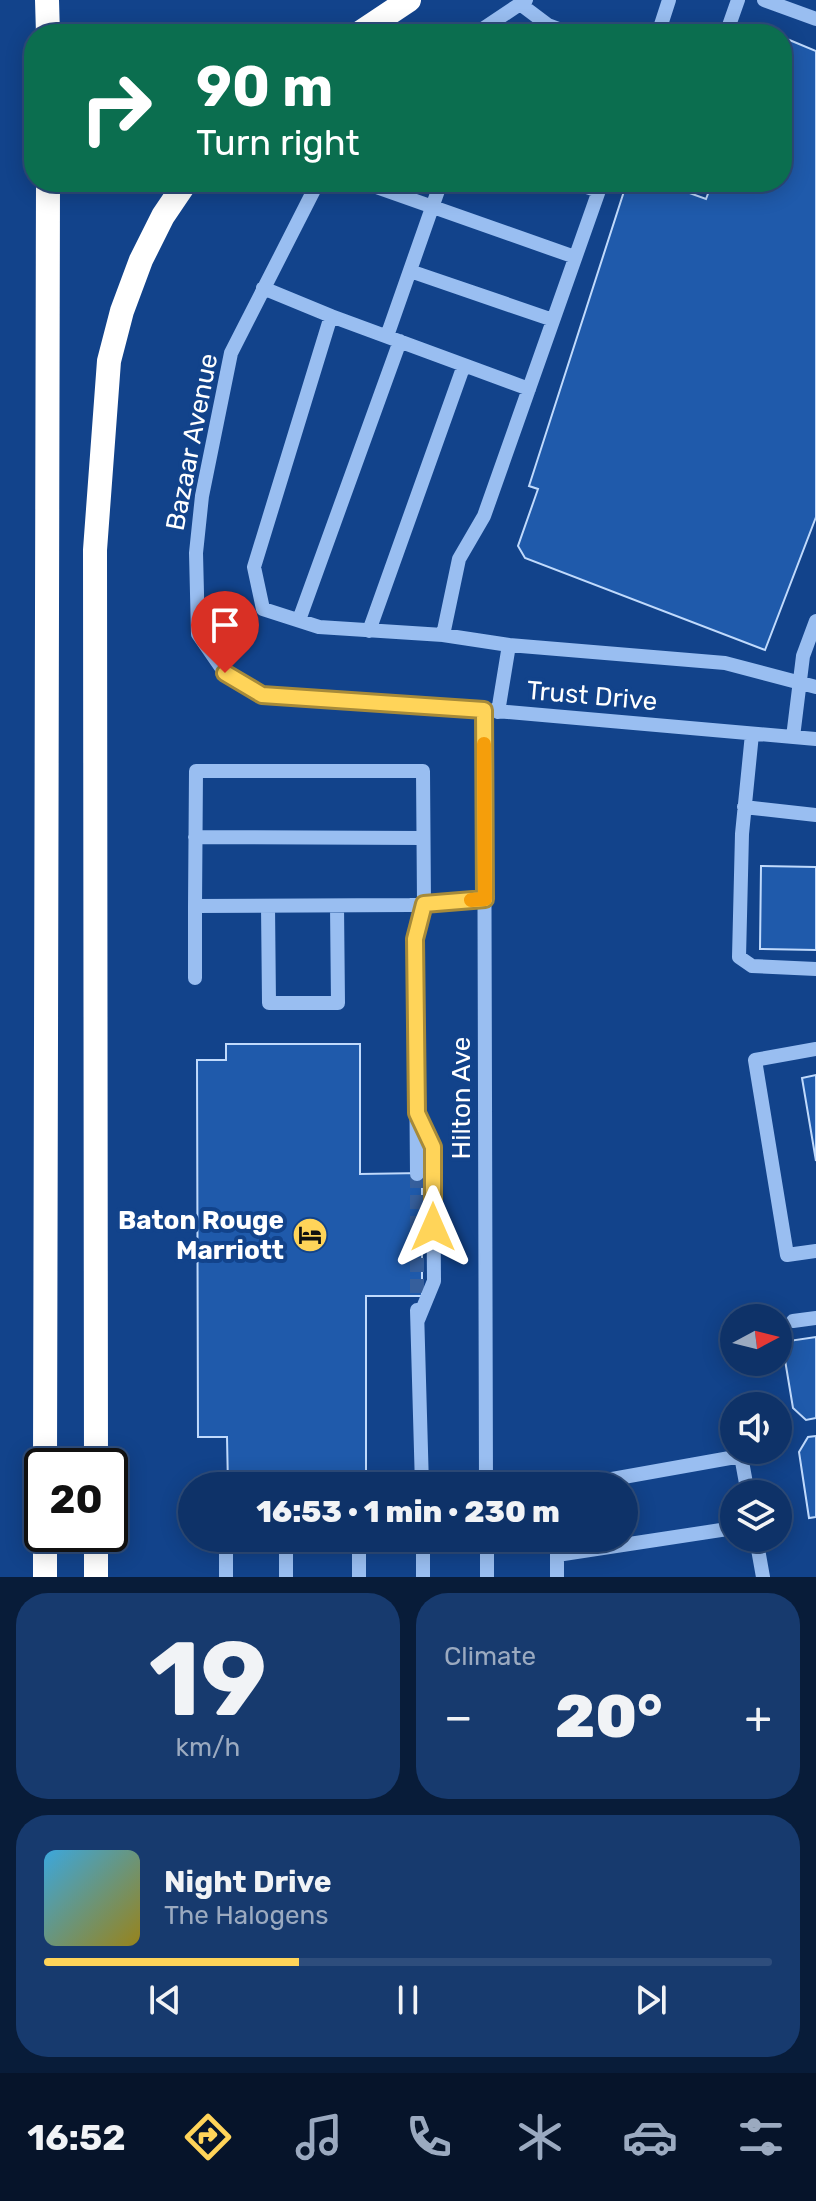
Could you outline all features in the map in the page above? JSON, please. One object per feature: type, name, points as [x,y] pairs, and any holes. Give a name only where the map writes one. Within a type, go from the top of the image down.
[{"type":"highway","points":[[47,0],[48,24]]},
{"type":"highway","points":[[373,24],[409,0]]},
{"type":"highway","points":[[45,1448],[48,192]]},
{"type":"highway","points":[[96,1448],[95,550],[109,361],[122,311],[141,260],[179,192]]},
{"type":"highway","points":[[45,1552],[45,1577]]},
{"type":"highway","points":[[96,1552],[96,1577]]},
{"type":"street","points":[[661,24],[669,0]]},
{"type":"street","points":[[730,24],[738,0]]},
{"type":"street","points":[[764,0],[816,19]]},
{"type":"street","points":[[490,24],[523,2],[547,24]]},
{"type":"street","name":"Bazaar Avenue","points":[[225,673],[198,634],[196,553],[202,496],[231,353],[313,192]]},
{"type":"street","points":[[390,192],[575,257]]},
{"type":"street","points":[[299,620],[393,339],[410,271],[437,192]]},
{"type":"street","points":[[443,635],[459,559],[484,516],[598,192]]},
{"type":"street","points":[[410,271],[553,320]]},
{"type":"street","points":[[263,288],[529,389]]},
{"type":"street","points":[[331,316],[254,567],[263,609],[319,627],[443,635],[509,645],[725,663],[816,687]]},
{"type":"street","points":[[369,631],[464,365]]},
{"type":"street","points":[[793,737],[803,656],[816,621]]},
{"type":"street","name":"Hilton Ave","points":[[486,1472],[485,899],[491,711],[509,645]]},
{"type":"street","name":"Trust Drive","points":[[225,673],[262,695],[816,739]]},
{"type":"street","points":[[752,734],[744,807],[739,957],[752,966],[816,969]]},
{"type":"street","points":[[195,978],[196,771],[423,771],[424,904],[415,939],[417,1174]]},
{"type":"street","points":[[744,807],[816,815]]},
{"type":"street","points":[[195,837],[423,838]]},
{"type":"street","points":[[195,906],[424,904],[485,899]]},
{"type":"street","points":[[268,906],[269,1003],[338,1003],[337,906]]},
{"type":"street","points":[[816,1049],[755,1060],[787,1255],[816,1251]]},
{"type":"street","points":[[417,1113],[433,1147],[434,1266],[434,1281],[418,1320]]},
{"type":"street","points":[[417,1296],[422,1472]]},
{"type":"street","points":[[793,1321],[816,1318]]},
{"type":"street","points":[[638,1474],[741,1456],[745,1480]]},
{"type":"street","points":[[557,1577],[557,1555],[720,1530]]},
{"type":"street","points":[[226,1552],[226,1577]]},
{"type":"street","points":[[286,1552],[286,1577]]},
{"type":"street","points":[[359,1552],[359,1577]]},
{"type":"street","points":[[423,1552],[423,1577]]},
{"type":"street","points":[[487,1552],[487,1577]]},
{"type":"street","points":[[759,1552],[763,1577]]},
{"type":"building","points":[[792,41],[816,51],[816,517],[765,650],[525,558],[518,546],[538,489],[529,486],[624,192],[687,192],[706,199],[709,192],[792,192]]},
{"type":"building","points":[[761,866],[816,867],[816,950],[760,949]]},
{"type":"building","name":"Baton Rouge Marriott","points":[[226,1044],[360,1044],[360,1174],[422,1173],[422,1296],[366,1296],[366,1472],[228,1472],[227,1437],[198,1437],[197,1060],[226,1060]]},
{"type":"building","points":[[816,1075],[816,1161],[802,1078]]},
{"type":"building","points":[[816,1337],[816,1418],[806,1420],[793,1408],[788,1376],[792,1376],[792,1341]]},
{"type":"building","points":[[816,1436],[816,1517],[809,1518],[799,1452],[808,1437]]},
{"type":"tunnel","points":[[417,1174],[417,1296]]},
{"type":"slow traffic","points":[[471,900],[485,899],[484,744]]},
{"type":"place","name":"Baton Rouge Marriott","points":[[310,1235]]},
{"type":"route","points":[[225,673],[262,695],[484,710],[485,899],[424,904],[415,939],[417,1113],[433,1147],[433,1227]]}]
